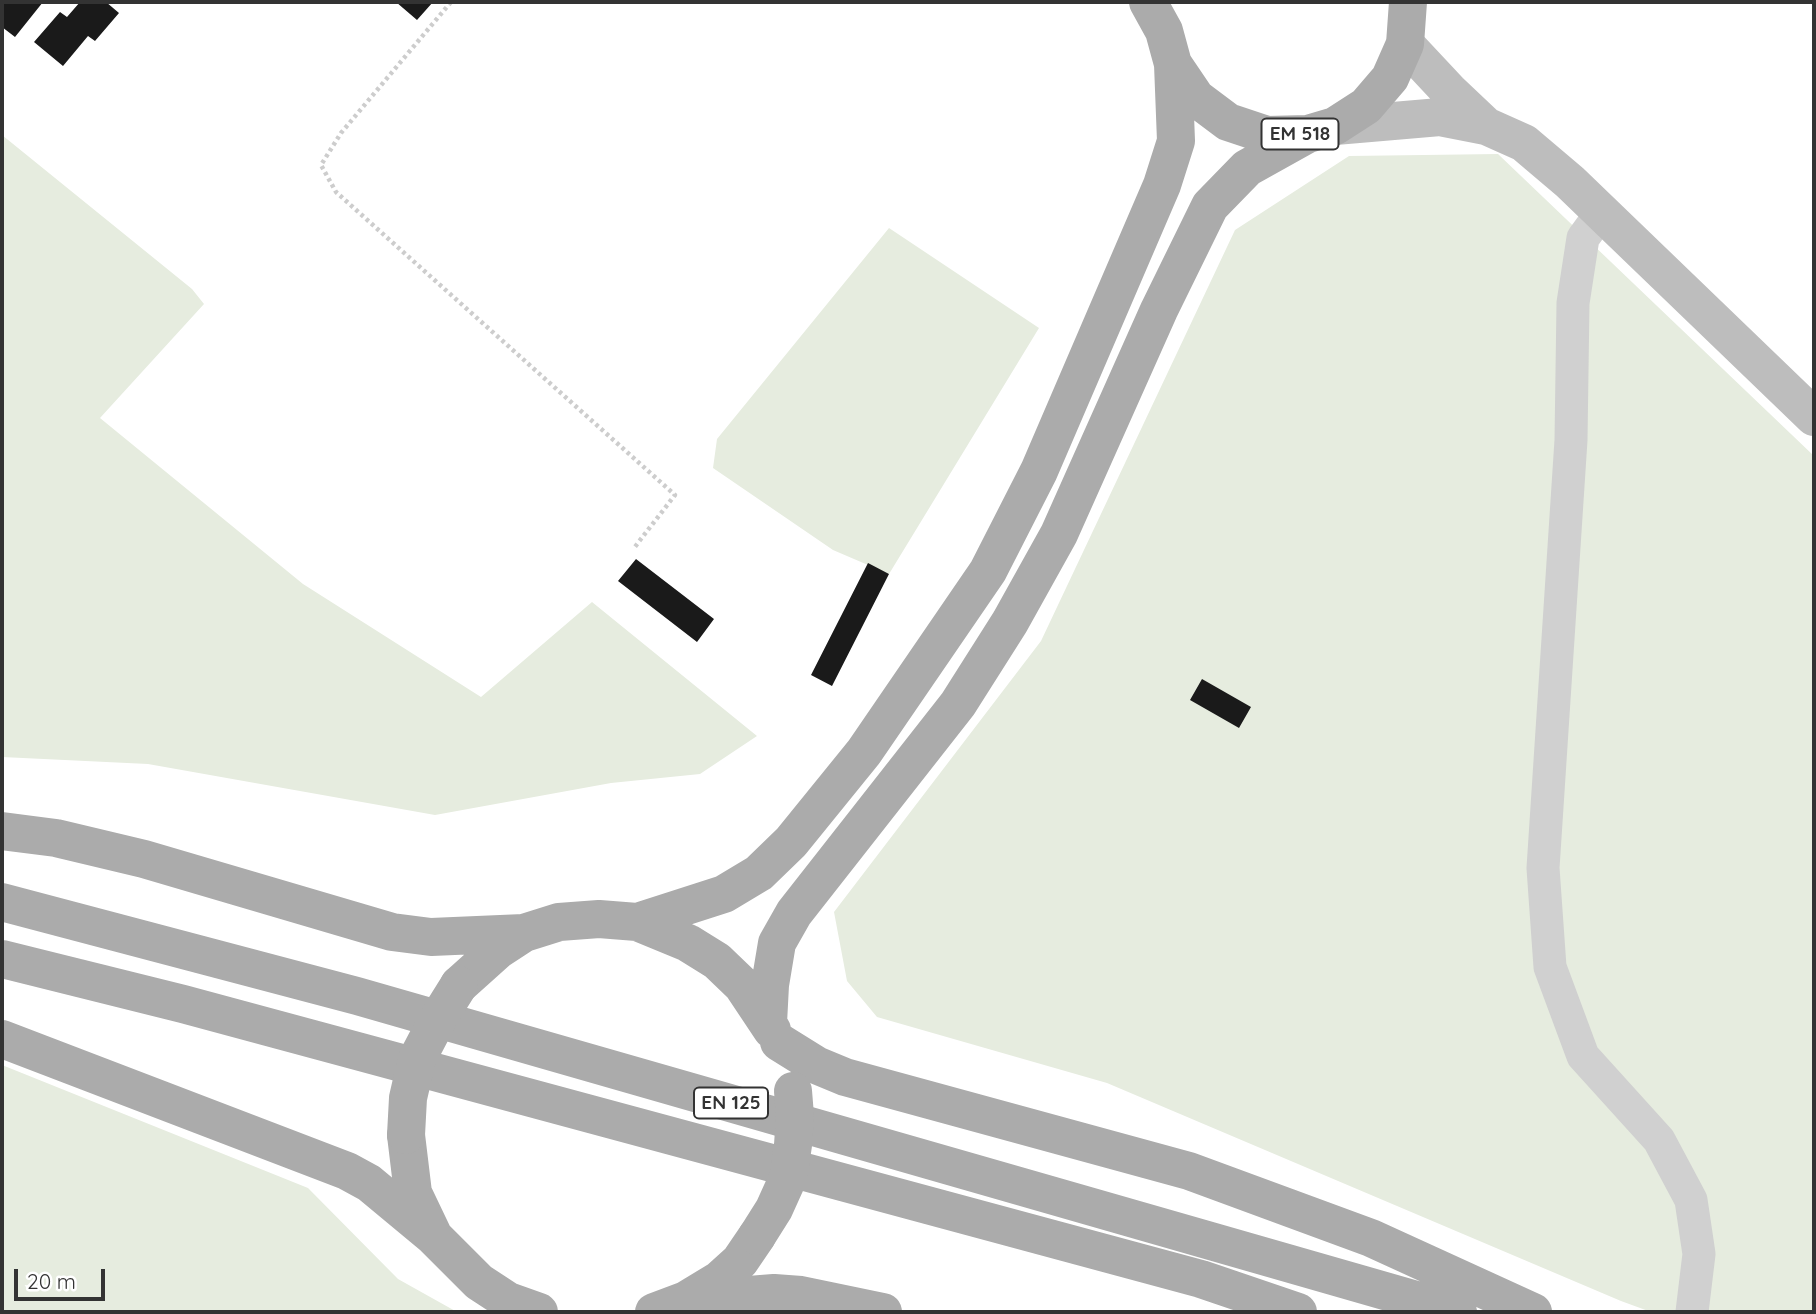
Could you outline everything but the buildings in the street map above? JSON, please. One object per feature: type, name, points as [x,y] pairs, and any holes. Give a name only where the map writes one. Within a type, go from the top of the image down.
[{"type":"main road","name":"EM 518","points":[[1162,25],[1196,98],[1228,122],[1267,135],[1321,130],[1366,106],[1391,78],[1405,44],[1408,2]]},
{"type":"main road","points":[[637,922],[724,894],[759,873],[791,842],[864,752],[988,571],[1040,471],[1162,185],[1176,141],[1162,25]]},
{"type":"main road","points":[[1321,130],[1247,168],[1210,205],[1159,310],[1059,534],[1010,622],[958,704],[794,913],[777,943],[770,985],[773,1033],[816,1065],[845,1077],[1189,1171],[1371,1237],[1533,1312]]},
{"type":"main road","points":[[2,831],[57,838],[144,859],[392,932],[431,937],[524,933],[559,922],[599,919],[637,922],[688,943],[718,961],[742,985],[773,1033],[788,1067],[795,1116],[793,1145],[788,1178],[774,1209],[740,1261],[719,1280],[670,1306]]},
{"type":"main road","name":"EN 125","points":[[2,902],[357,996],[1458,1312]]},
{"type":"main road","points":[[435,1237],[413,1193],[406,1135],[408,1098],[417,1059],[459,985],[498,950],[524,933]]},
{"type":"main road","name":"EN 125","points":[[2,958],[197,1007],[1202,1279],[1298,1312]]},
{"type":"main road","points":[[2,1039],[347,1171],[389,1199],[435,1237],[479,1282],[508,1301],[539,1312]]},
{"type":"main road","points":[[670,1306],[774,1293],[801,1295],[883,1312]]},
{"type":"street","name":"EM 518","points":[[1405,44],[1486,126]]},
{"type":"street","name":"EM 518","points":[[1321,130],[1440,117],[1486,126],[1524,143],[1602,212],[1814,417]]},
{"type":"street","points":[[1602,212],[1583,238],[1573,303],[1572,440],[1543,868],[1550,967],[1583,1056],[1659,1140],[1691,1200],[1699,1254],[1692,1312]]},
{"type":"path","points":[[451,2],[341,132],[321,165],[336,192],[675,495],[634,548]]},
{"type":"shaded area","points":[[2,135],[192,289],[204,304],[100,418],[303,584],[481,697],[592,602],[757,736],[700,774],[611,783],[435,815],[148,764],[2,757]]},
{"type":"shaded area","points":[[1498,154],[1814,456],[1814,1312],[1651,1312],[1107,1083],[877,1017],[847,981],[834,912],[1041,641],[1235,230],[1349,156]]},
{"type":"shaded area","points":[[889,228],[1039,328],[889,574],[833,550],[713,468],[717,439]]},
{"type":"shaded area","points":[[2,1065],[308,1188],[398,1279],[457,1312],[2,1312]]}]
